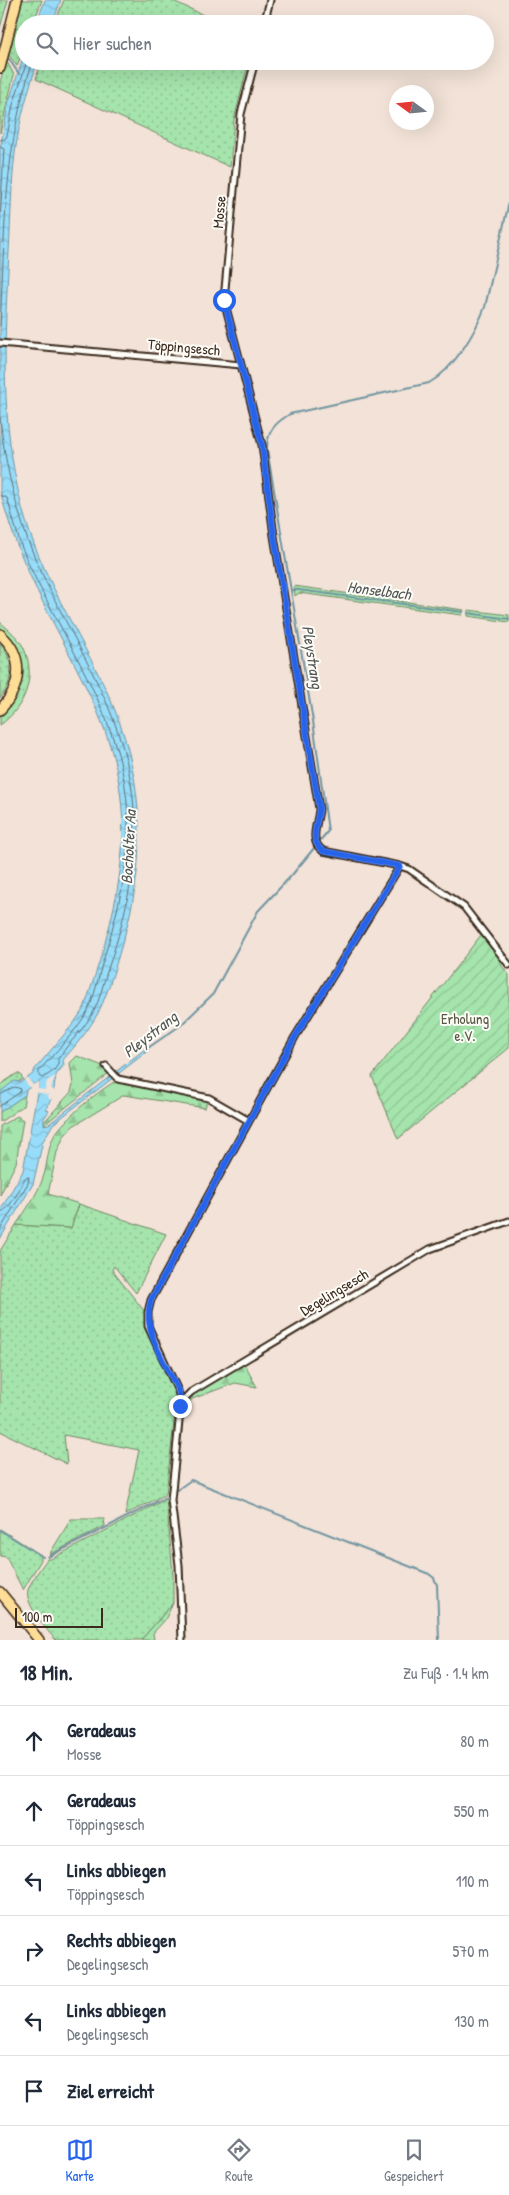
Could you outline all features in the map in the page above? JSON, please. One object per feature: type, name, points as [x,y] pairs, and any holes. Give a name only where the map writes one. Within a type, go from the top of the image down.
[{"type":"highway","points":[[0,50],[13,0]]},
{"type":"highway","points":[[0,68],[17,0]]},
{"type":"highway","points":[[0,634],[9,642],[15,652],[18,664],[18,677],[9,700],[0,710]]},
{"type":"highway","points":[[0,638],[12,654],[14,666],[13,680],[4,700],[0,704]]},
{"type":"highway","points":[[0,1592],[39,1640]]},
{"type":"street","points":[[266,15],[270,0]]},
{"type":"street","name":"Mosse","points":[[241,365],[224,300],[241,114],[253,70]]},
{"type":"street","name":"Töppingsesch","points":[[0,343],[241,365],[262,445],[276,545],[319,808],[314,839],[317,846],[323,851],[400,866],[427,881],[464,907],[509,965]]},
{"type":"street","points":[[182,1640],[179,1564],[171,1500],[181,1402],[178,1391],[148,1326],[148,1312],[151,1300],[295,1037],[400,866]]},
{"type":"street","points":[[106,1066],[117,1078],[209,1098],[248,1121]]},
{"type":"street","name":"Degelingsesch","points":[[181,1402],[191,1392],[430,1249],[509,1221]]},
{"type":"green space","points":[[0,0],[8,0],[0,28]]},
{"type":"green space","points":[[21,0],[42,0],[36,15],[17,15]]},
{"type":"green space","points":[[64,0],[171,0],[204,15],[58,15]]},
{"type":"green space","points":[[15,25],[15,63],[8,54]]},
{"type":"green space","points":[[6,60],[14,75],[0,133],[0,82]]},
{"type":"green space","points":[[38,70],[247,70],[234,120],[230,167],[36,79]]},
{"type":"green space","points":[[294,586],[464,610],[462,615],[299,593],[295,596]]},
{"type":"green space","points":[[468,610],[509,615],[509,622],[468,616]]},
{"type":"green space","points":[[0,622],[21,643],[25,651],[29,672],[26,692],[16,710],[0,725],[0,714],[17,692],[22,680],[22,673],[19,661],[3,634]]},
{"type":"green space","points":[[0,643],[5,649],[10,663],[10,678],[5,692],[0,698]]},
{"type":"green space","name":"Erholung e.V.","points":[[481,935],[504,962],[501,965],[509,975],[509,1048],[398,1139],[372,1076]]},
{"type":"green space","points":[[77,1056],[103,1066],[110,1072],[45,1124],[44,1122],[71,1092],[73,1084],[70,1063]]},
{"type":"green space","points":[[16,1074],[20,1074],[23,1079],[0,1092],[0,1085]]},
{"type":"green space","points":[[118,1080],[207,1100],[205,1108],[124,1095],[73,1126],[64,1136],[57,1152],[48,1194],[79,1204],[71,1228],[16,1225],[41,1184],[54,1136],[83,1105]]},
{"type":"green space","points":[[25,1095],[23,1106],[0,1122],[0,1112]]},
{"type":"green space","points":[[17,1116],[23,1120],[16,1163],[0,1195],[0,1126]]},
{"type":"green space","points":[[79,1204],[166,1234],[136,1293],[114,1266],[112,1270],[145,1312],[145,1325],[177,1394],[166,1494],[125,1515],[139,1450],[64,1435],[67,1464],[0,1431],[0,1251],[16,1225],[71,1228]]},
{"type":"green space","points":[[244,1364],[257,1387],[235,1383],[192,1399],[184,1411],[186,1404],[199,1390]]},
{"type":"green space","points":[[166,1499],[173,1573],[173,1603],[141,1640],[56,1640],[37,1616],[29,1602],[28,1596],[28,1590],[32,1582],[47,1559],[51,1559]]},
{"type":"green space","points":[[71,1519],[104,1519],[105,1526],[49,1555]]},
{"type":"green space","points":[[0,1529],[41,1555],[41,1560],[23,1590],[6,1557],[0,1556]]},
{"type":"green space","points":[[173,1603],[165,1620],[153,1633],[154,1640],[141,1640]]},
{"type":"water","points":[[45,0],[61,0],[55,15],[39,15]]},
{"type":"water","name":"Bocholter Aa","points":[[19,70],[35,70],[21,118],[15,153],[7,286],[5,381],[10,443],[15,475],[22,508],[49,580],[97,671],[120,723],[129,752],[138,812],[139,843],[132,904],[110,984],[94,1019],[63,1060],[64,1065],[56,1075],[53,1095],[46,1109],[49,1111],[44,1118],[44,1125],[49,1124],[145,1049],[149,1050],[53,1124],[43,1141],[33,1184],[0,1239],[0,1211],[23,1171],[39,1081],[26,1090],[25,1095],[0,1112],[0,1092],[14,1081],[21,1082],[33,1074],[84,1008],[108,933],[116,896],[123,824],[119,787],[111,749],[97,711],[43,603],[19,549],[0,490],[0,149],[8,104]]},
{"type":"pier","points":[[56,1076],[51,1088],[56,1092],[55,1096],[50,1100],[47,1094],[45,1096],[45,1094],[35,1092],[36,1086],[31,1089],[24,1080],[27,1077],[33,1085],[39,1081],[38,1089],[45,1090],[47,1081]]},
{"type":"waterway","points":[[9,59],[15,68]]},
{"type":"waterway","points":[[16,70],[19,74]]},
{"type":"waterway","name":"Pleystrang","points":[[145,1050],[181,1025],[213,994],[258,911],[292,875],[328,831],[313,721],[267,449],[270,432],[276,424],[290,414],[429,383],[447,369],[463,349],[476,328],[485,307],[509,202]]},
{"type":"waterway","name":"Honselbach","points":[[292,590],[463,612]]},
{"type":"waterway","name":"Honselbach","points":[[468,613],[509,619]]},
{"type":"waterway","points":[[177,1490],[191,1480],[429,1574],[434,1578],[437,1585],[439,1640]]},
{"type":"waterway","points":[[48,1557],[166,1497]]},
{"type":"waterway","points":[[0,1530],[43,1557]]},
{"type":"route","points":[[180,1406],[181,1402],[178,1391],[148,1326],[148,1312],[151,1300],[281,1061],[400,866],[323,851],[317,846],[314,839],[319,808],[274,536],[262,445],[224,300]]}]
